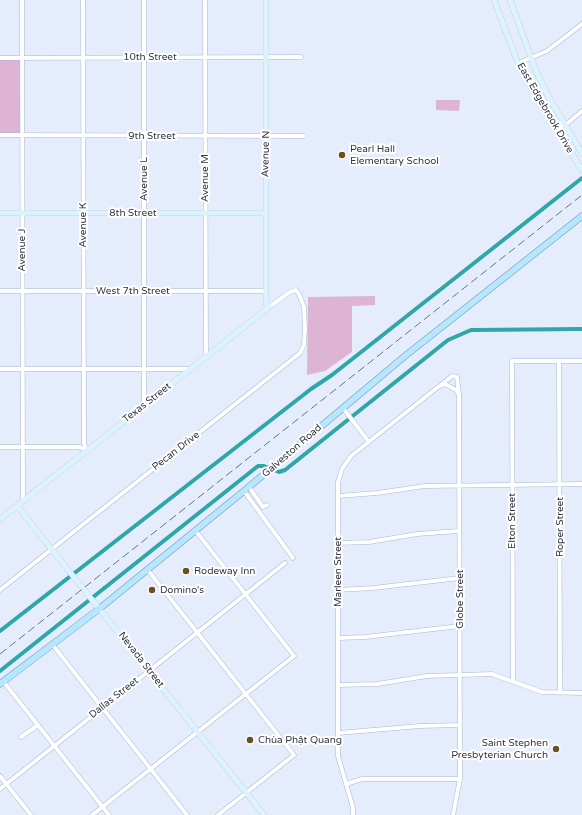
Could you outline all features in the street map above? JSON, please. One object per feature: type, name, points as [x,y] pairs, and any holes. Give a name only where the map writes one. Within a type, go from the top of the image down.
[{"type":"main road","name":"Galveston Road","points":[[2,683],[99,609],[247,489],[467,306],[582,216]]},
{"type":"street","name":"Avenue J","points":[[22,0],[23,501]]},
{"type":"street","name":"Avenue K","points":[[83,0],[83,369],[84,443],[86,450]]},
{"type":"street","name":"Avenue L","points":[[144,0],[144,405]]},
{"type":"street","name":"Avenue M","points":[[205,0],[206,356]]},
{"type":"street","name":"Avenue N","points":[[266,0],[266,303],[269,307]]},
{"type":"street","name":"East Edgebrook Drive","points":[[494,0],[518,63],[530,86],[582,170]]},
{"type":"street","name":"East Edgebrook Drive","points":[[510,0],[531,58],[548,96],[582,153]]},
{"type":"street","points":[[518,63],[546,51],[582,24]]},
{"type":"street","name":"10th Street","points":[[0,58],[301,58]]},
{"type":"street","points":[[557,129],[582,111]]},
{"type":"street","name":"9th Street","points":[[0,135],[304,136]]},
{"type":"street","name":"8th Street","points":[[0,213],[266,213]]},
{"type":"street","name":"Texas Street","points":[[0,519],[269,307],[290,292],[296,290]]},
{"type":"street","name":"Pecan Drive","points":[[0,590],[300,353],[304,345],[304,307],[302,299],[296,290]]},
{"type":"street","name":"West 7th Street","points":[[0,291],[266,291]]},
{"type":"street","name":"Elton Street","points":[[513,681],[512,361],[559,361]]},
{"type":"street","points":[[559,361],[582,361]]},
{"type":"street","name":"Roper Street","points":[[559,361],[560,693]]},
{"type":"street","points":[[0,369],[190,369]]},
{"type":"street","name":"Marleen Street","points":[[353,815],[338,756],[338,482],[342,469],[351,456],[452,376],[457,377],[459,395]]},
{"type":"street","points":[[438,387],[444,384],[451,386],[459,395]]},
{"type":"street","name":"Globe Street","points":[[453,815],[460,779],[459,395]]},
{"type":"street","points":[[343,408],[369,442]]},
{"type":"street","points":[[0,447],[80,447],[86,450]]},
{"type":"street","points":[[338,496],[377,493],[425,486],[459,484],[582,484]]},
{"type":"street","points":[[247,489],[264,506],[267,505]]},
{"type":"street","points":[[247,489],[293,558]]},
{"type":"street","name":"Nevada Street","points":[[17,506],[68,572],[150,671],[264,815]]},
{"type":"street","points":[[92,815],[294,656],[195,530]]},
{"type":"street","points":[[338,543],[369,542],[417,534],[459,531]]},
{"type":"street","name":"Dallas Street","points":[[0,789],[285,563]]},
{"type":"street","points":[[147,569],[294,755],[218,815]]},
{"type":"street","points":[[337,590],[373,588],[460,578]]},
{"type":"street","points":[[338,638],[366,637],[460,626]]},
{"type":"street","points":[[52,644],[187,815]]},
{"type":"street","points":[[338,685],[377,684],[427,676],[492,674],[542,692],[582,693]]},
{"type":"street","points":[[2,683],[38,725],[109,815]]},
{"type":"street","points":[[21,737],[38,725]]},
{"type":"street","points":[[338,733],[420,726],[460,725]]},
{"type":"street","points":[[0,776],[31,815]]},
{"type":"street","points":[[346,784],[362,779],[460,779]]},
{"type":"shaded area","points":[[0,60],[20,60],[20,133],[0,133]]},
{"type":"shaded area","points":[[436,100],[460,100],[459,111],[436,110]]},
{"type":"shaded area","points":[[375,296],[375,305],[352,306],[352,352],[325,371],[307,375],[308,297]]},
{"type":"waterway","points":[[0,631],[311,389],[332,375],[582,178]]},
{"type":"waterway","points":[[0,671],[258,466],[264,466],[279,472],[285,470],[448,340],[471,330],[582,329]]},
{"type":"railway","points":[[0,654],[582,195]]},
{"type":"place","name":"Pearl Hall Elementary School","points":[[342,155]]},
{"type":"place","name":"Rodeway Inn","points":[[186,571]]},
{"type":"place","name":"Domino's","points":[[152,590]]},
{"type":"place","name":"Chùa Phật Quang","points":[[250,740]]},
{"type":"place","name":"Saint Stephen Presbyterian Church","points":[[556,749]]}]
